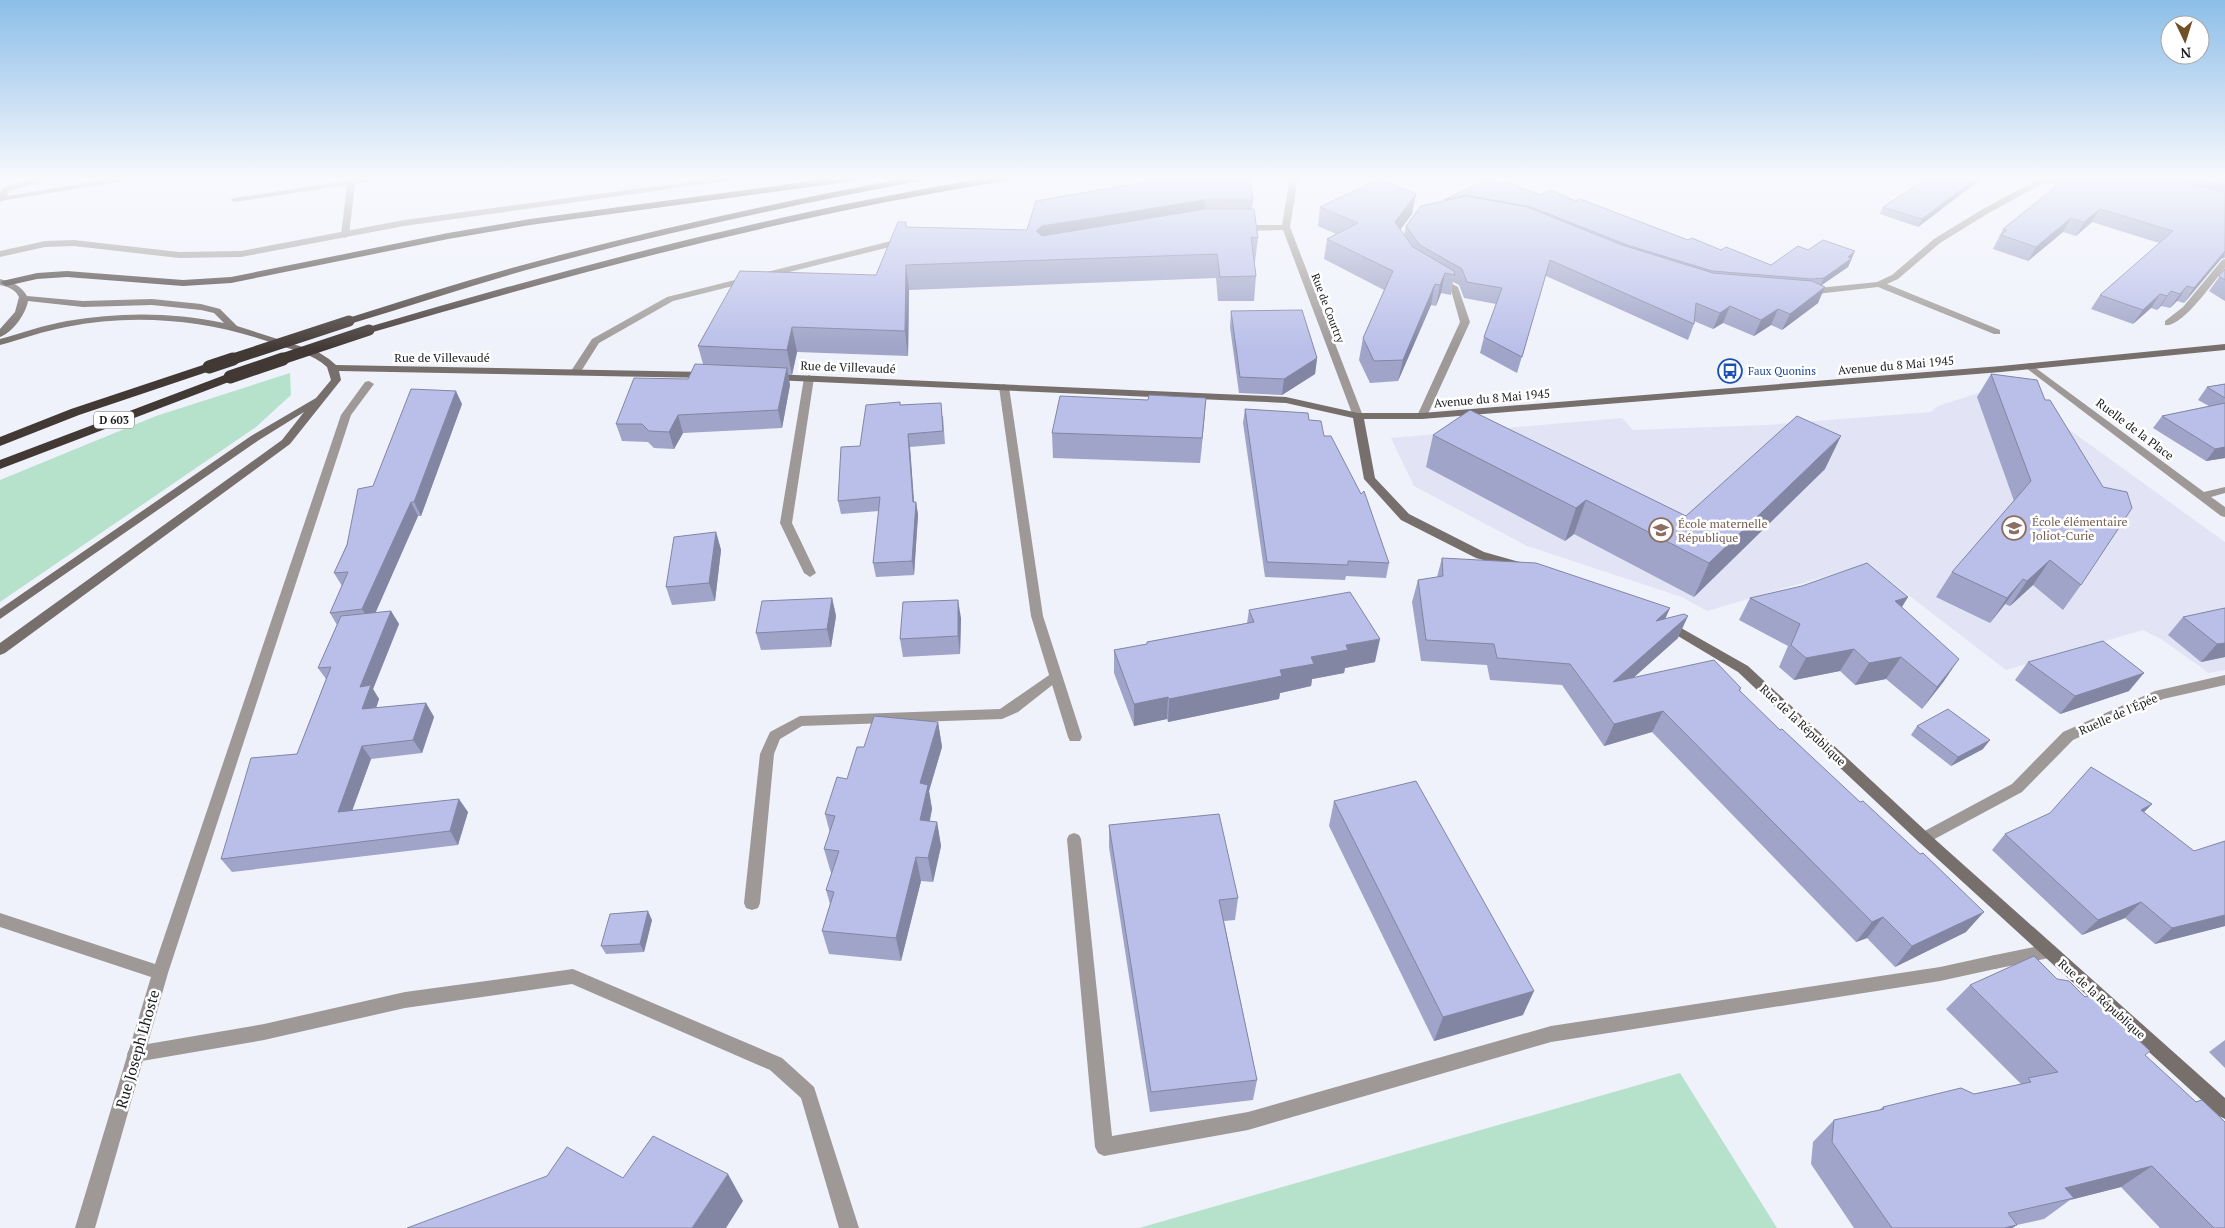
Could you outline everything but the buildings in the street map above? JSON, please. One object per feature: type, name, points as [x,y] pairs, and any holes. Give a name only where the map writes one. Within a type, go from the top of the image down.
[{"type":"highway","points":[[3,282],[37,276],[67,274],[183,283],[231,280],[461,234]]},
{"type":"highway","name":"D 603","points":[[0,442],[75,412],[349,321],[535,265],[655,234]]},
{"type":"highway","name":"D 603","points":[[0,465],[230,377],[369,330],[544,278],[717,234]]},
{"type":"street","points":[[0,254],[45,244],[74,243],[180,255],[208,256],[240,254],[348,234]]},
{"type":"street","name":"Rue de Courtry","points":[[1289,234],[1358,416]]},
{"type":"street","points":[[1799,291],[1879,284],[1895,277],[1937,241],[1948,234]]},
{"type":"street","points":[[576,371],[596,341],[670,299],[901,241],[910,242]]},
{"type":"street","points":[[2168,323],[2186,309],[2225,262]]},
{"type":"street","points":[[1422,416],[1465,322],[1455,289],[1430,274]]},
{"type":"street","points":[[0,334],[15,322],[23,309],[24,298],[18,289],[3,282]]},
{"type":"street","points":[[1879,284],[1997,332]]},
{"type":"street","points":[[24,298],[83,304],[152,302],[201,307],[217,311],[232,326]]},
{"type":"street","points":[[0,342],[65,325],[99,320],[174,318],[232,326],[268,337],[324,360],[334,368],[336,380],[286,442],[0,650]]},
{"type":"street","name":"Avenue du 8 Mai 1945","points":[[1358,416],[1422,416],[2030,366],[2225,347]]},
{"type":"street","name":"Ruelle de la Place","points":[[2030,366],[2225,513]]},
{"type":"street","name":"Rue de Villevaudé","points":[[334,368],[722,375]]},
{"type":"street","name":"Rue de Villevaudé","points":[[760,376],[1286,400],[1358,416]]},
{"type":"street","points":[[808,378],[786,523],[810,573]]},
{"type":"street","points":[[160,973],[346,415],[369,384]]},
{"type":"street","points":[[1004,387],[1037,616],[1076,737]]},
{"type":"street","points":[[0,615],[255,438],[325,396]]},
{"type":"street","points":[[1358,416],[1370,479],[1404,517],[1480,555],[1534,570]]},
{"type":"street","points":[[2202,496],[2225,490]]},
{"type":"street","name":"Rue de la République","points":[[1655,617],[1743,669],[1924,838],[2225,1110]]},
{"type":"street","points":[[752,903],[767,754],[776,736],[800,721],[1002,714],[1013,708],[1055,676]]},
{"type":"street","name":"Ruelle de l'Épée","points":[[1924,838],[2017,788],[2068,736],[2160,695],[2225,680]]},
{"type":"street","points":[[1074,839],[1104,1147],[1248,1121],[1551,1034],[1940,974],[2049,951]]},
{"type":"street","name":"Rue Joseph Lhoste","points":[[0,920],[160,973],[85,1228]]},
{"type":"street","points":[[136,1054],[264,1032],[405,1000],[573,976],[776,1064],[808,1093],[849,1228]]},
{"type":"shaded area","points":[[2006,384],[2225,542],[2225,670],[2209,673],[2161,639],[2143,630],[2006,670],[1868,564],[1707,611],[1682,597],[1527,546],[1414,486],[1391,438],[1622,418],[1633,430],[1766,425],[1931,412],[1938,406]]},
{"type":"green space","points":[[290,373],[291,395],[256,427],[0,602],[0,480],[156,416]]},
{"type":"green space","points":[[1680,1073],[1777,1228],[1139,1228]]},
{"type":"place","name":"Faux Quonins","points":[[1730,371]]},
{"type":"place","name":"École élémentaire Joliot-Curie","points":[[2014,528]]},
{"type":"place","name":"École maternelle République","points":[[1661,530]]}]
